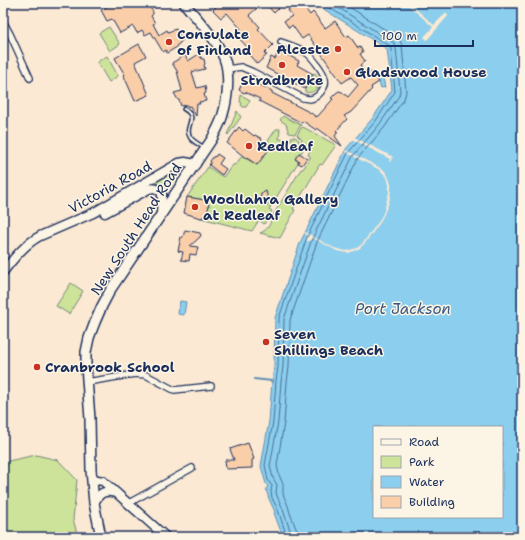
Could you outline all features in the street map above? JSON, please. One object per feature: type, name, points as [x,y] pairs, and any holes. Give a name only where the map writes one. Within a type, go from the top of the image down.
[{"type":"main road","name":"New South Head Road","points":[[101,537],[94,503],[92,479],[86,366],[86,352],[89,338],[102,306],[111,290],[196,164],[215,132],[226,103],[227,69],[224,57],[216,44],[184,3]]},
{"type":"street","points":[[3,22],[30,78]]},
{"type":"street","points":[[227,69],[241,67],[303,98],[311,99],[317,96],[326,85],[324,74],[306,53],[280,42]]},
{"type":"street","name":"Victoria Road","points":[[3,272],[22,249],[34,239],[46,232],[59,228],[101,209],[179,163],[188,162],[196,164]]},
{"type":"street","points":[[59,228],[98,216],[151,188],[156,188],[162,194],[161,215]]},
{"type":"street","points":[[87,382],[135,374],[146,375],[174,390],[211,386]]},
{"type":"street","points":[[129,503],[192,468]]},
{"type":"street","points":[[92,479],[103,481],[166,537]]},
{"type":"street","points":[[94,503],[98,496],[104,492],[109,491],[117,493]]},
{"type":"lane","points":[[184,109],[189,112],[191,117],[188,132],[191,139],[205,149]]},
{"type":"green space","points":[[109,27],[120,44],[110,51],[99,33]]},
{"type":"green space","points":[[107,56],[118,76],[109,82],[97,62]]},
{"type":"green space","points":[[315,73],[319,80],[317,89],[311,92],[305,92],[305,89]]},
{"type":"green space","points":[[241,95],[250,100],[246,107],[241,105]]},
{"type":"green space","points":[[237,111],[241,117],[228,135],[227,134]]},
{"type":"green space","points":[[283,116],[301,125],[295,134],[289,133],[286,124],[280,120]]},
{"type":"green space","points":[[303,127],[336,145],[322,165],[320,164],[293,209],[295,210],[280,238],[260,233],[268,227],[272,217],[301,169],[303,169],[310,158],[308,155],[310,150],[304,148],[304,145],[300,145],[302,140],[297,135]]},
{"type":"green space","points":[[276,129],[280,129],[279,139],[291,140],[291,137],[295,137],[299,140],[297,146],[303,150],[295,159],[299,161],[269,209],[272,211],[264,224],[259,220],[252,231],[201,218],[207,215],[209,205],[205,200],[187,197],[208,167],[223,177],[242,156],[257,165],[270,148],[266,144]]},
{"type":"green space","points":[[178,170],[173,177],[164,184],[152,184]]},
{"type":"green space","points":[[71,283],[83,291],[69,314],[56,306]]},
{"type":"green space","points":[[36,455],[58,460],[77,480],[73,519],[78,537],[3,537],[3,467],[8,461]]},
{"type":"water","name":"Port Jackson","points":[[314,3],[522,3],[522,537],[283,537],[266,489],[268,486],[266,484],[261,466],[269,421],[274,367],[275,318],[300,243],[346,149],[372,119],[392,90],[387,49]]},
{"type":"water","points":[[382,73],[385,87],[381,88],[377,76]]},
{"type":"water","points":[[180,301],[186,302],[184,315],[178,314]]},
{"type":"pier","points":[[406,3],[409,3],[434,25],[446,13],[448,16],[427,40],[424,37],[433,27]]},
{"type":"pier","points":[[354,137],[393,157],[390,162],[390,159],[352,139]]},
{"type":"pier","points":[[346,150],[384,170],[391,184],[389,202],[379,224],[360,248],[348,253],[337,251],[313,238],[307,242],[307,235],[304,233],[305,232],[334,248],[346,251],[357,248],[362,244],[379,221],[384,211],[389,192],[387,177],[380,170],[345,152]]},
{"type":"building","points":[[113,3],[147,3],[153,12],[151,16],[155,23],[153,24],[159,35],[167,30],[168,32],[176,29],[183,40],[176,46],[177,47],[167,53],[166,50],[163,52],[151,32],[145,35],[142,30],[137,33],[133,26],[120,33],[112,19],[107,21],[101,10]]},
{"type":"building","points":[[213,3],[263,3],[249,15],[260,27],[258,29],[273,45],[264,54],[267,55],[257,64],[244,49],[247,47],[237,36],[242,32],[240,30],[241,29],[227,13],[221,18],[213,10],[216,7]]},
{"type":"building","points":[[265,3],[279,3],[281,6],[274,13]]},
{"type":"building","points":[[297,3],[301,3],[310,15],[313,12],[325,28],[335,21],[346,37],[349,35],[358,48],[360,47],[363,52],[360,54],[365,61],[360,65],[367,76],[372,72],[379,82],[371,87],[372,89],[351,112],[344,116],[347,119],[336,131],[338,132],[335,136],[342,146],[317,128],[316,130],[303,121],[302,123],[259,101],[260,99],[239,90],[245,77],[316,117],[333,99],[331,98],[336,93],[339,91],[342,92],[348,97],[358,85],[351,77],[342,83],[308,35],[302,39],[292,25],[289,28],[284,21],[292,16],[288,10]]},
{"type":"building","points":[[139,44],[146,56],[135,62],[149,95],[135,101],[124,76],[125,75],[115,58]]},
{"type":"building","name":"Stradbroke","points":[[282,52],[299,61],[297,65],[313,74],[305,89],[266,68],[271,57],[275,59],[278,53],[281,55]]},
{"type":"building","points":[[199,54],[202,59],[204,59],[205,69],[192,72],[197,88],[205,86],[206,93],[204,94],[206,101],[199,102],[200,104],[197,104],[196,116],[190,106],[181,106],[174,93],[182,91],[177,71],[172,63],[185,55],[188,61]]},
{"type":"building","name":"Redleaf","points":[[239,127],[243,131],[245,129],[254,136],[255,135],[262,139],[261,141],[270,148],[257,165],[227,143]]},
{"type":"building","points":[[299,153],[307,158],[302,165],[295,159]]},
{"type":"building","points":[[217,154],[223,158],[219,164],[226,169],[222,175],[209,165],[211,162],[210,161]]},
{"type":"building","points":[[266,191],[268,206],[260,203],[261,194]]},
{"type":"building","points":[[187,197],[205,200],[209,205],[207,215],[201,218],[184,213]]},
{"type":"building","points":[[185,230],[200,233],[201,235],[190,246],[198,247],[196,255],[190,254],[189,261],[181,260],[183,252],[178,251],[181,237],[183,237]]},
{"type":"building","points":[[248,443],[254,459],[252,460],[252,468],[226,469],[225,460],[234,460],[230,449]]},
{"type":"waterway","points":[[254,379],[272,381]]},
{"type":"place","name":"Consulate of Finland","points":[[169,42]]},
{"type":"place","name":"Alceste","points":[[338,49]]},
{"type":"place","name":"Stradbroke","points":[[282,65]]},
{"type":"place","name":"Gladswood House","points":[[347,72]]},
{"type":"place","name":"Redleaf","points":[[249,146]]},
{"type":"place","name":"Woollahra Gallery at Redleaf","points":[[195,207]]},
{"type":"place","name":"Seven Shillings Beach","points":[[266,342]]},
{"type":"place","name":"Cranbrook School","points":[[37,367]]}]
